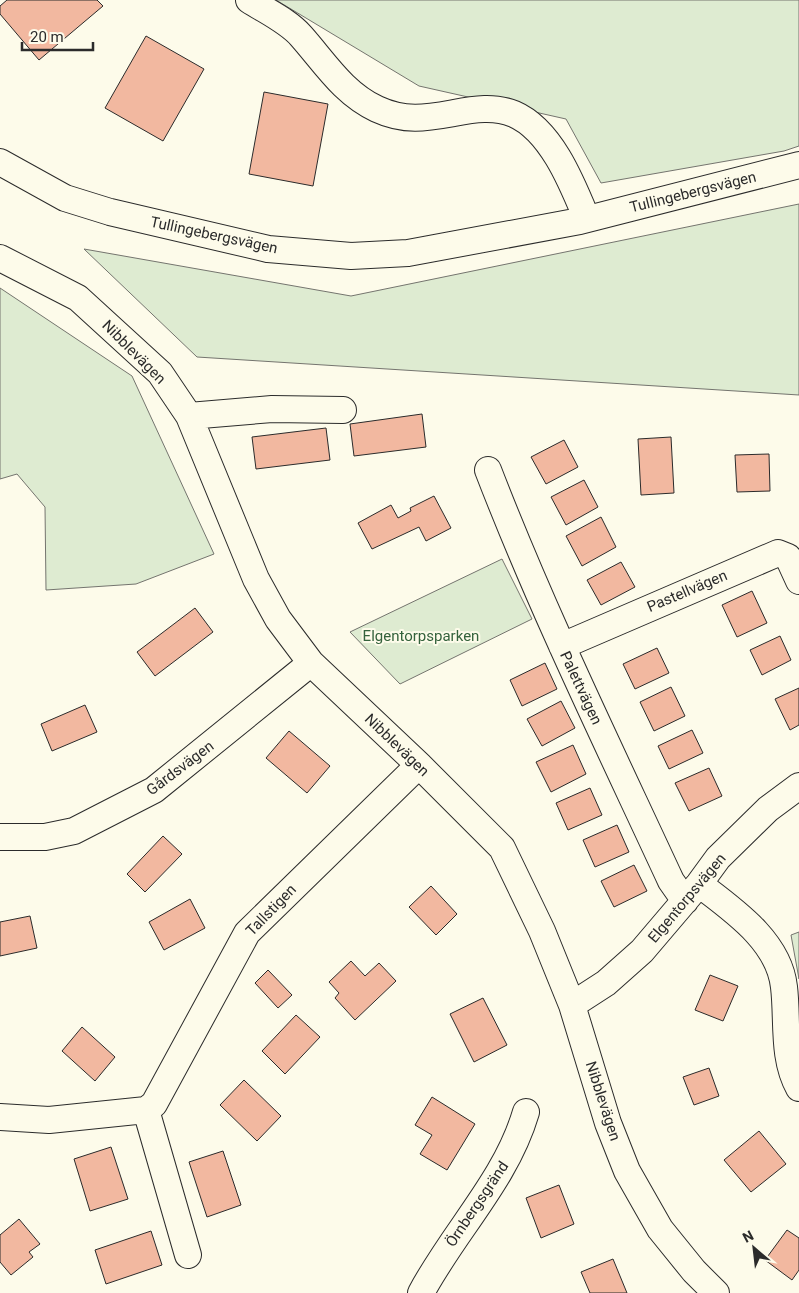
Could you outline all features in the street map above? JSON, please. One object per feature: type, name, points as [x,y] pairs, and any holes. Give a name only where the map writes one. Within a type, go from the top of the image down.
[{"type":"street","points":[[249,0],[280,19],[300,35],[340,84],[377,109],[415,120],[482,108],[514,114],[537,131],[554,154],[568,175],[586,217]]},
{"type":"street","name":"Tullingebergsvägen","points":[[0,162],[65,198],[120,214],[278,249],[351,256],[408,253],[471,243],[580,220],[799,165]]},
{"type":"street","name":"Nibblevägen","points":[[0,258],[78,298],[160,373],[189,416],[256,579],[278,619],[311,663],[419,765],[502,848],[542,931],[572,1005],[608,1123],[627,1171],[660,1229],[694,1271],[716,1293]]},
{"type":"street","points":[[189,416],[272,409],[343,410]]},
{"type":"street","name":"Palettvägen","points":[[488,470],[513,535],[562,646],[671,880],[743,920],[762,938],[774,953],[784,985],[789,1058],[799,1088]]},
{"type":"street","name":"Pastellvägen","points":[[562,646],[778,553],[788,557],[799,581]]},
{"type":"street","name":"Gårdsvägen","points":[[0,836],[45,837],[74,831],[154,790],[311,663]]},
{"type":"street","name":"Tallstigen","points":[[146,1110],[154,1104],[247,933],[419,765]]},
{"type":"street","name":"Elgentorpsvägen","points":[[572,1005],[606,983],[642,951],[718,858],[768,809],[799,786]]},
{"type":"street","points":[[0,1117],[49,1120],[146,1110],[188,1255]]},
{"type":"street","name":"Örnbergsgränd","points":[[421,1293],[433,1270],[510,1156],[526,1112]]},
{"type":"green space","points":[[276,0],[799,0],[799,146],[784,151],[601,183],[566,119],[419,86]]},
{"type":"green space","points":[[799,204],[799,395],[197,357],[84,249],[351,296]]},
{"type":"green space","points":[[0,288],[132,376],[214,554],[136,584],[46,590],[45,507],[17,474],[0,479]]},
{"type":"green space","name":"Elgentorpsparken","points":[[502,559],[532,619],[400,684],[350,632]]},
{"type":"green space","points":[[799,932],[799,979],[791,935]]},
{"type":"building","points":[[7,0],[97,0],[103,6],[39,60],[0,14],[0,6]]},
{"type":"building","points":[[146,36],[204,69],[163,141],[105,108]]},
{"type":"building","points":[[264,92],[328,104],[313,186],[249,174]]},
{"type":"building","points":[[422,414],[426,447],[354,456],[350,424]]},
{"type":"building","points":[[326,428],[330,460],[256,469],[252,437]]},
{"type":"building","points":[[671,437],[674,493],[641,495],[638,439]]},
{"type":"building","points":[[564,440],[578,467],[546,484],[531,457]]},
{"type":"building","points":[[769,454],[770,491],[737,492],[735,455]]},
{"type":"building","points":[[584,480],[598,507],[566,525],[551,497]]},
{"type":"building","points":[[434,496],[451,528],[426,541],[419,527],[372,549],[358,523],[391,505],[398,518],[411,511],[410,508]]},
{"type":"building","points":[[601,517],[616,547],[582,566],[566,536]]},
{"type":"building","points":[[621,562],[635,587],[601,605],[587,580]]},
{"type":"building","points":[[752,591],[767,623],[737,637],[722,605]]},
{"type":"building","points":[[195,608],[213,632],[155,676],[137,652]]},
{"type":"building","points":[[780,636],[791,660],[762,675],[750,650]]},
{"type":"building","points":[[657,648],[669,673],[635,689],[623,664]]},
{"type":"building","points":[[545,663],[557,689],[522,706],[510,680]]},
{"type":"building","points":[[671,687],[685,716],[654,731],[640,702]]},
{"type":"building","points":[[799,688],[799,725],[790,730],[775,699]]},
{"type":"building","points":[[561,701],[575,728],[542,746],[527,719]]},
{"type":"building","points":[[85,705],[97,732],[52,751],[41,724]]},
{"type":"building","points":[[692,730],[703,753],[669,769],[658,746]]},
{"type":"building","points":[[289,731],[330,766],[307,793],[266,758]]},
{"type":"building","points":[[573,745],[586,774],[551,792],[536,762]]},
{"type":"building","points":[[709,768],[722,796],[689,811],[675,783]]},
{"type":"building","points":[[590,788],[602,815],[568,830],[556,803]]},
{"type":"building","points":[[617,825],[629,852],[595,867],[583,840]]},
{"type":"building","points":[[163,836],[182,854],[145,892],[127,874]]},
{"type":"building","points":[[634,865],[647,891],[614,907],[601,881]]},
{"type":"building","points":[[431,886],[457,914],[436,935],[409,907]]},
{"type":"building","points":[[190,899],[205,928],[164,950],[149,922]]},
{"type":"building","points":[[30,916],[37,948],[0,956],[0,922]]},
{"type":"building","points":[[351,961],[365,976],[379,963],[396,981],[355,1020],[335,998],[339,993],[329,982]]},
{"type":"building","points":[[268,970],[292,995],[278,1008],[255,983]]},
{"type":"building","points":[[710,975],[738,986],[723,1021],[695,1010]]},
{"type":"building","points":[[483,998],[507,1045],[474,1062],[450,1014]]},
{"type":"building","points":[[296,1015],[320,1037],[285,1074],[262,1051]]},
{"type":"building","points":[[82,1027],[115,1057],[95,1081],[62,1051]]},
{"type":"building","points":[[709,1068],[719,1096],[694,1105],[683,1077]]},
{"type":"building","points":[[244,1080],[281,1116],[257,1141],[220,1105]]},
{"type":"building","points":[[432,1097],[475,1124],[447,1170],[420,1154],[432,1135],[415,1125]]},
{"type":"building","points":[[759,1131],[786,1164],[751,1192],[724,1160]]},
{"type":"building","points":[[111,1147],[128,1199],[90,1211],[74,1159]]},
{"type":"building","points":[[223,1151],[241,1205],[207,1217],[189,1162]]},
{"type":"building","points":[[559,1185],[574,1224],[541,1238],[526,1198]]},
{"type":"building","points":[[19,1219],[40,1244],[29,1252],[33,1257],[11,1275],[0,1262],[0,1235]]},
{"type":"building","points":[[787,1230],[799,1238],[799,1270],[792,1280],[765,1260]]},
{"type":"building","points":[[151,1231],[162,1265],[106,1284],[95,1250]]},
{"type":"building","points":[[613,1259],[627,1293],[590,1293],[581,1272]]}]
